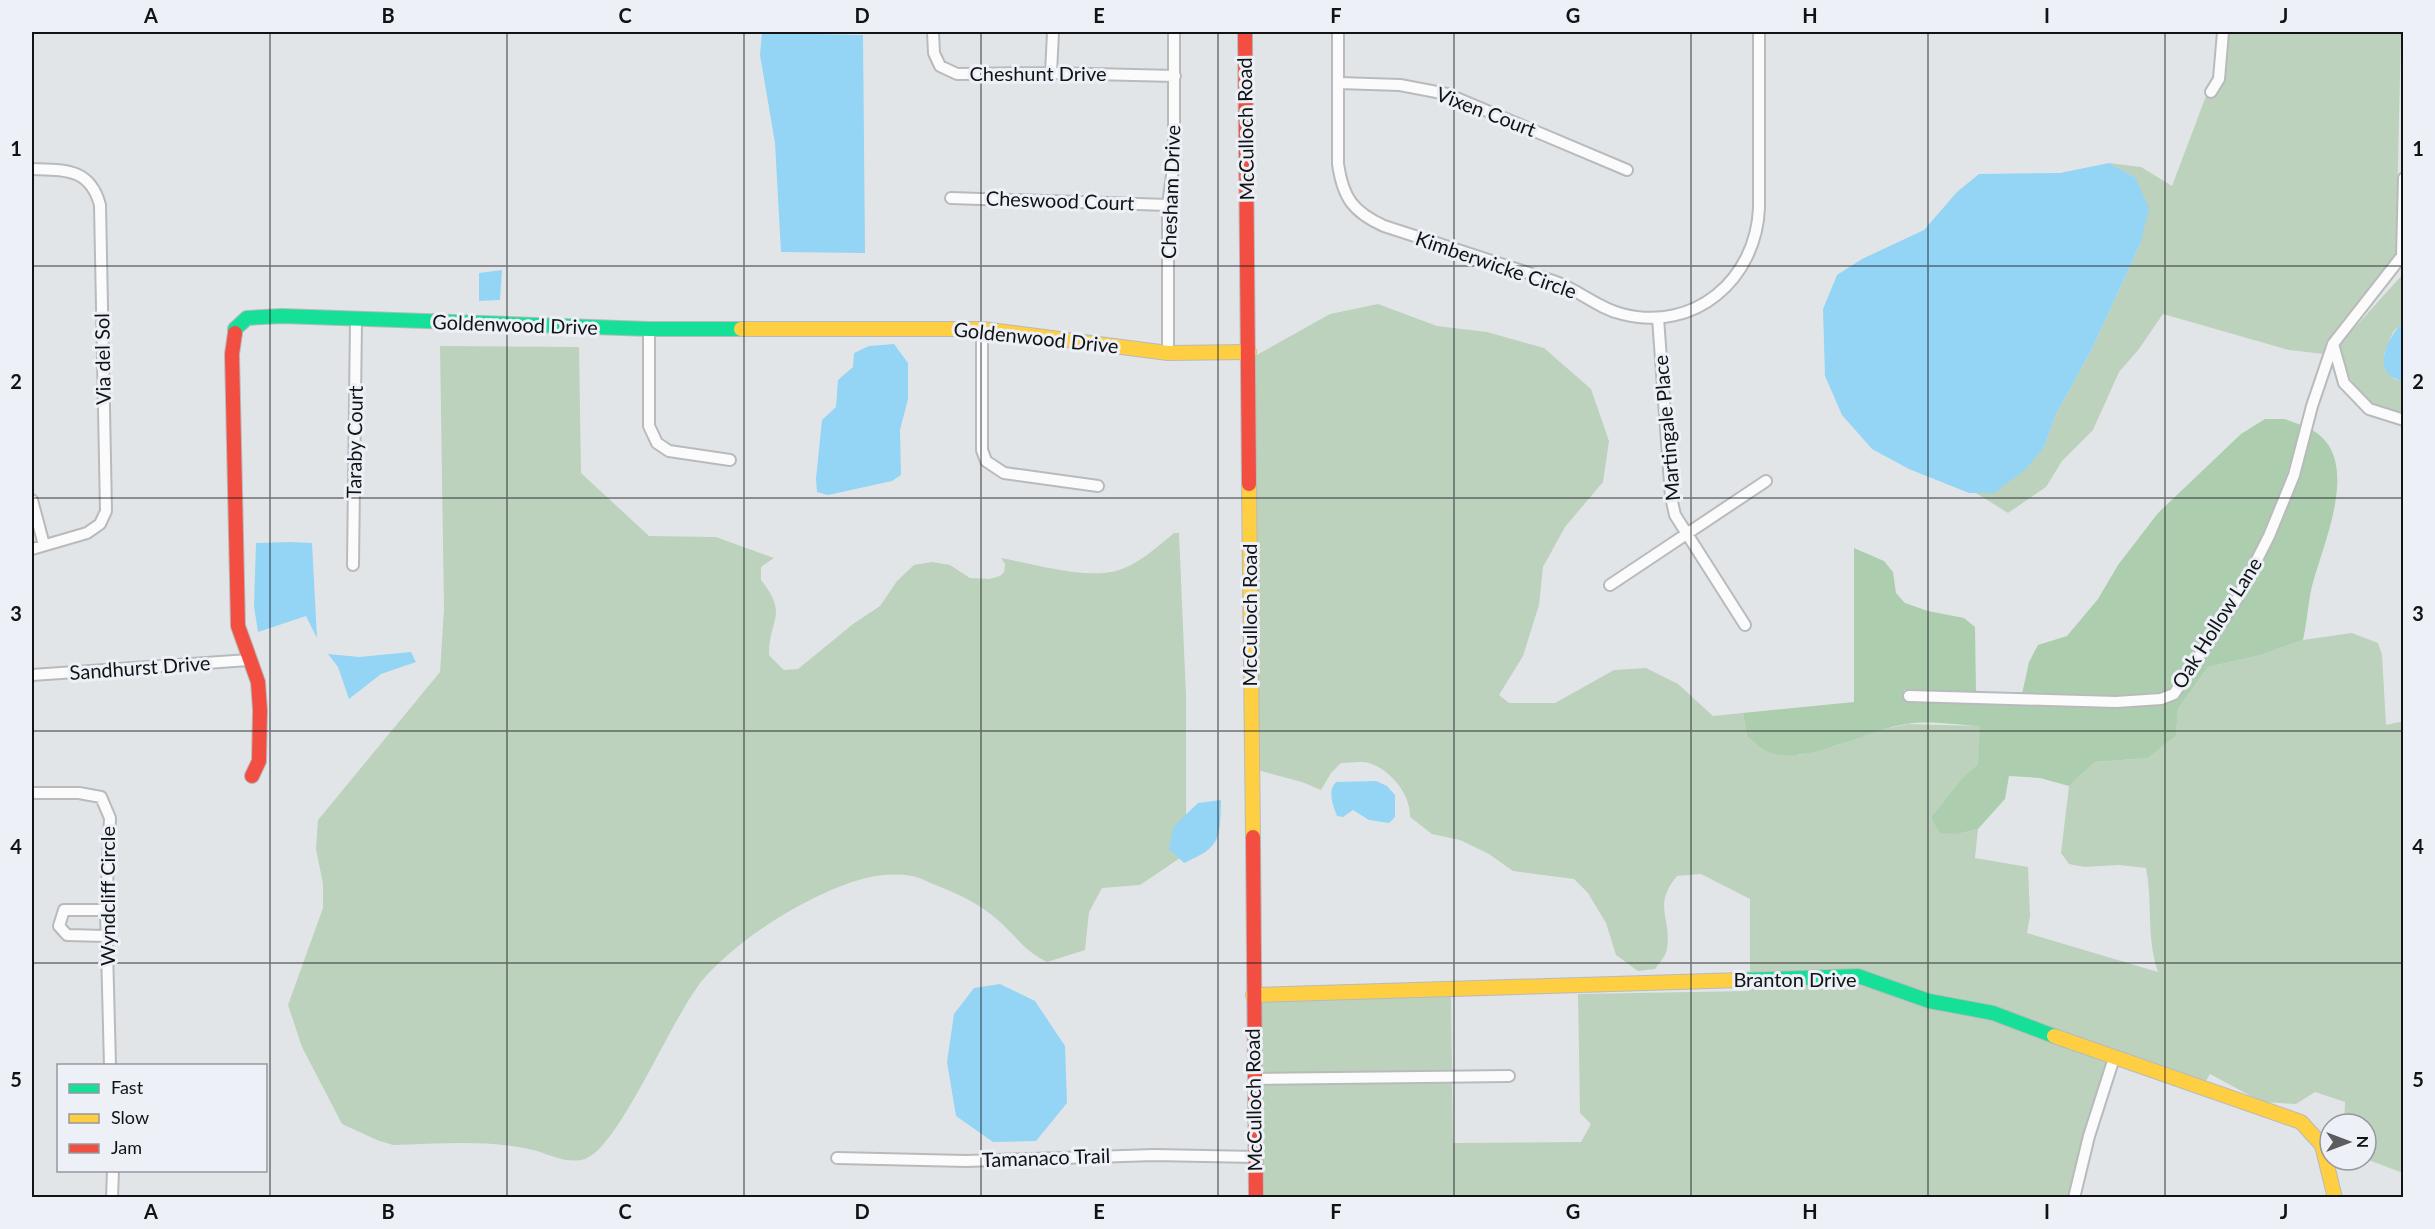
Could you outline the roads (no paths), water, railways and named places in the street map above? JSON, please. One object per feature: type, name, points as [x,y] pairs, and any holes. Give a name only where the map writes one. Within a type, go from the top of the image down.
[{"type":"street","name":"Cheshunt Drive","points":[[933,32],[934,53],[940,66],[957,74],[1051,73],[1174,76]]},
{"type":"street","points":[[1051,73],[1053,32]]},
{"type":"street","name":"Chesham Drive","points":[[1168,353],[1168,205],[1174,161],[1174,32]]},
{"type":"street","name":"McCulloch Road","points":[[1245,32],[1256,1197]]},
{"type":"street","name":"Kimberwicke Circle","points":[[1338,32],[1340,182],[1347,199],[1365,218],[1560,283],[1614,312],[1658,318],[1686,312],[1717,295],[1739,272],[1754,246],[1760,208],[1759,32]]},
{"type":"street","points":[[2211,92],[2219,79],[2223,32]]},
{"type":"street","name":"Vixen Court","points":[[1338,83],[1400,85],[1447,94],[1627,170]]},
{"type":"street","name":"Via del Sol","points":[[32,169],[57,170],[79,175],[95,188],[100,205],[106,511],[100,524],[87,533],[32,549]]},
{"type":"street","name":"Oak Hollow Lane","points":[[1909,696],[2116,702],[2161,699],[2174,694],[2236,599],[2269,537],[2294,475],[2312,406],[2333,344],[2403,256],[2403,178]]},
{"type":"street","name":"Cheswood Court","points":[[951,198],[1168,205]]},
{"type":"street","name":"Goldenwood Drive","points":[[252,776],[259,761],[260,710],[258,682],[238,626],[232,354],[235,329],[247,318],[282,316],[649,329],[982,329],[1168,353],[1249,352]]},
{"type":"street","name":"Martingale Place","points":[[1658,318],[1671,497],[1675,515],[1745,625]]},
{"type":"street","name":"Taraby Court","points":[[353,565],[356,320]]},
{"type":"street","points":[[649,329],[650,426],[657,442],[669,451],[730,460]]},
{"type":"street","points":[[982,329],[982,450],[986,461],[1004,473],[1098,486]]},
{"type":"street","points":[[2333,344],[2344,383],[2369,409],[2403,420]]},
{"type":"street","points":[[1610,585],[1766,481]]},
{"type":"street","points":[[32,500],[44,545]]},
{"type":"street","name":"Sandhurst Drive","points":[[32,675],[249,660]]},
{"type":"street","name":"Wyndcliff Circle","points":[[32,793],[79,793],[101,797],[110,819],[106,910],[110,1064]]},
{"type":"street","points":[[106,910],[64,910],[59,926],[68,935],[106,936]]},
{"type":"street","name":"Branton Drive","points":[[1253,995],[1858,976],[1929,1001],[1993,1013],[2114,1058],[2301,1122],[2322,1145],[2335,1197]]},
{"type":"street","points":[[2074,1197],[2089,1136],[2114,1058]]},
{"type":"street","points":[[1254,1079],[1509,1076]]},
{"type":"street","name":"Tamanaco Trail","points":[[837,1158],[966,1161],[1154,1155],[1256,1157]]},
{"type":"street","points":[[112,1197],[113,1172]]},
{"type":"water","points":[[762,32],[863,35],[865,253],[781,252],[775,143],[760,55]]},
{"type":"water","points":[[2109,163],[2135,177],[2149,208],[2141,242],[2092,349],[2056,414],[2044,447],[2026,469],[1994,493],[1969,493],[1909,469],[1872,449],[1842,415],[1825,376],[1823,309],[1837,275],[1862,259],[1924,230],[1957,192],[1979,174],[2060,173]]},
{"type":"water","points":[[502,270],[500,300],[479,301],[479,273]]},
{"type":"water","points":[[2403,322],[2403,381],[2386,371],[2384,355],[2391,337]]},
{"type":"water","points":[[894,344],[908,363],[908,399],[900,430],[901,475],[892,481],[828,495],[817,492],[816,479],[822,420],[836,407],[838,380],[853,367],[854,353],[869,346]]},
{"type":"water","points":[[256,543],[312,543],[317,638],[306,616],[258,632],[254,606]]},
{"type":"water","points":[[411,652],[416,662],[381,674],[349,699],[338,667],[328,654],[359,657]]},
{"type":"water","points":[[1376,781],[1387,786],[1395,795],[1395,817],[1389,823],[1369,820],[1353,810],[1343,817],[1337,816],[1331,794],[1336,782]]},
{"type":"water","points":[[1221,800],[1219,833],[1216,840],[1205,852],[1184,863],[1169,849],[1173,827],[1198,803]]},
{"type":"water","points":[[1000,984],[1035,1001],[1065,1046],[1067,1103],[1036,1141],[993,1142],[956,1116],[947,1062],[954,1014],[974,988]]}]
